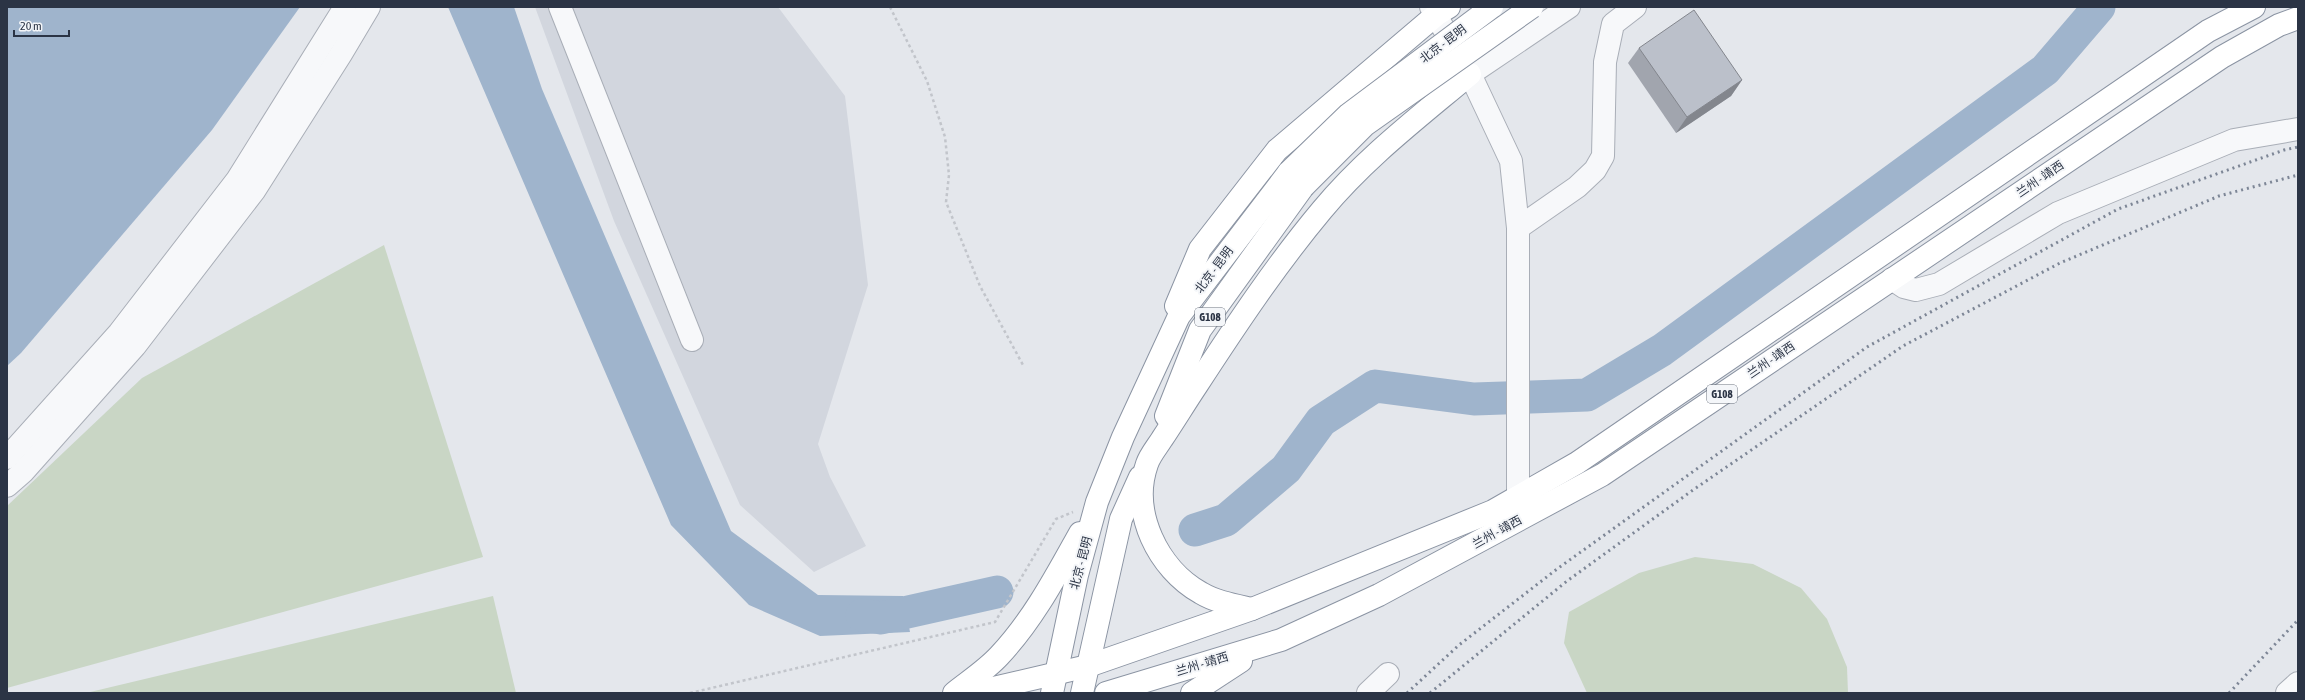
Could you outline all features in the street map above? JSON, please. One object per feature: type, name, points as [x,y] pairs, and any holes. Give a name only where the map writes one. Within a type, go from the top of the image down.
[{"type":"highway","name":"北京 - 昆明","points":[[1054,683],[1077,575],[1097,502],[1123,437],[1179,316],[1296,180],[1349,114],[1492,7]]},
{"type":"highway","name":"北京 - 昆明","points":[[1088,666],[1121,519],[1147,463],[1200,330],[1296,180],[1365,125],[1532,7]]},
{"type":"highway","name":"兰州 - 靖西","points":[[1088,666],[1252,609],[1493,511],[1577,462],[2208,30],[2254,7]]},
{"type":"highway","points":[[1123,437],[1200,249],[1277,150],[1439,10]]},
{"type":"highway","name":"兰州 - 靖西","points":[[1106,693],[1281,640],[1379,596],[1602,474],[2222,57],[2279,25],[2298,18]]},
{"type":"highway","points":[[1252,609],[1214,600],[1201,594],[1189,586],[1168,565],[1152,539],[1145,517],[1143,493],[1147,463],[1244,312],[1323,209],[1386,143],[1470,74]]},
{"type":"highway","points":[[954,693],[998,657],[1021,630],[1047,592],[1097,502]]},
{"type":"highway","points":[[1192,693],[1222,671],[1281,640]]},
{"type":"highway","name":"G108","points":[[972,693],[1054,683],[1088,666]]},
{"type":"highway","name":"G108","points":[[1082,693],[1088,666]]},
{"type":"street","points":[[7,458],[119,333],[237,180],[345,7]]},
{"type":"street","points":[[7,486],[23,472],[135,346],[254,191],[369,7]]},
{"type":"street","points":[[560,7],[692,340]]},
{"type":"street","points":[[1470,74],[1569,7]]},
{"type":"street","points":[[1518,228],[1577,187],[1595,170],[1603,156],[1605,62],[1613,24],[1635,7]]},
{"type":"street","points":[[1439,10],[1511,162],[1518,228],[1518,496]]},
{"type":"street","points":[[1892,279],[1904,287],[1916,290],[1940,284],[2058,213],[2234,140],[2298,129]]},
{"type":"street","points":[[1368,693],[1388,674]]},
{"type":"street","points":[[2287,693],[2298,683]]},
{"type":"path","points":[[890,7],[927,81],[945,137],[949,175],[946,202],[980,286],[1024,364]]},
{"type":"path","points":[[690,693],[995,622],[1056,519],[1097,502]]},
{"type":"shaded area","points":[[535,7],[778,7],[845,96],[868,285],[818,444],[830,477],[866,546],[814,572],[740,505],[614,221]]},
{"type":"green space","points":[[384,245],[483,557],[7,688],[7,506],[142,378]]},
{"type":"green space","points":[[1695,557],[1753,564],[1801,588],[1827,619],[1847,667],[1848,693],[1587,693],[1564,643],[1569,612],[1639,573]]},
{"type":"green space","points":[[493,596],[516,693],[86,693]]},
{"type":"water","points":[[7,7],[300,7],[212,130],[21,353],[7,366]]},
{"type":"water","points":[[448,7],[514,7],[542,89],[731,531],[818,595],[903,596],[910,632],[820,636],[749,605],[671,525]]},
{"type":"building","points":[[1694,10],[1742,80],[1687,117],[1639,48]]},
{"type":"waterway","points":[[1195,530],[1226,520],[1286,469],[1321,421],[1375,386],[1474,399],[1587,395],[1662,350],[2045,70],[2099,7]]},
{"type":"waterway","points":[[862,615],[881,618],[997,592]]},
{"type":"railway","points":[[1407,693],[1459,645],[1557,569],[1867,347],[2118,209],[2284,150],[2298,147]]},
{"type":"railway","points":[[1430,693],[1567,581],[1693,490],[1903,346],[2060,263],[2219,196],[2298,175]]},
{"type":"railway","points":[[2229,693],[2298,620]]}]
